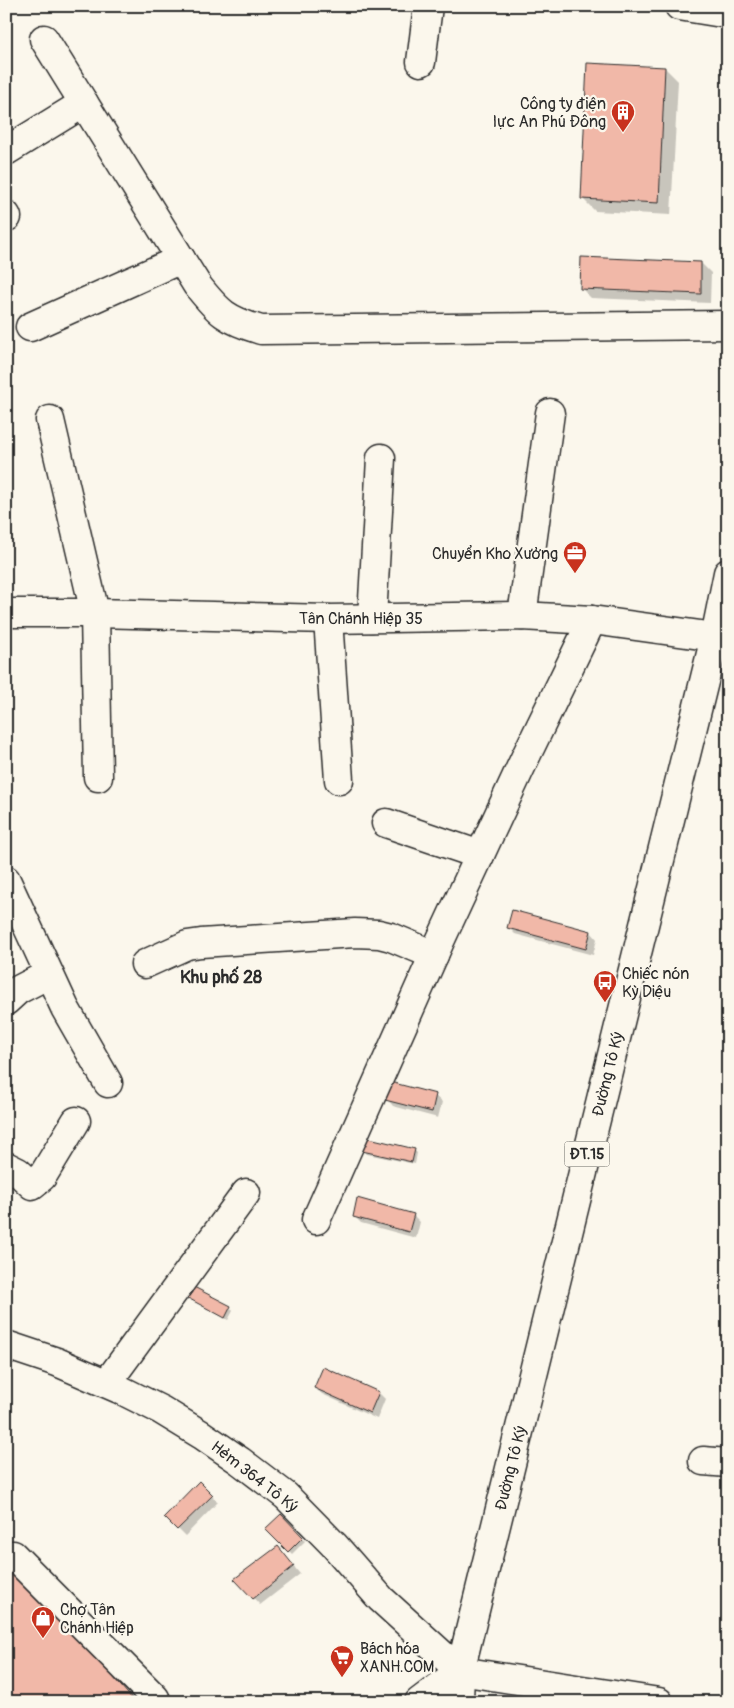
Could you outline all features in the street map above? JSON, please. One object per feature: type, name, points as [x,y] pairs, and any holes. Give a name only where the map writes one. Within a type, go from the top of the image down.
[{"type":"street","points":[[421,62],[428,6]]},
{"type":"street","points":[[679,6],[728,14]]},
{"type":"street","points":[[44,39],[202,291],[226,316],[242,324],[261,330],[728,324]]},
{"type":"street","points":[[6,151],[84,103]]},
{"type":"street","points":[[30,327],[181,259]]},
{"type":"street","points":[[522,616],[550,413]]},
{"type":"street","points":[[50,420],[95,613],[98,777]]},
{"type":"street","points":[[372,618],[381,458]]},
{"type":"street","name":"Đường Tô Ký","points":[[459,1702],[460,1670],[715,637],[728,573]]},
{"type":"street","name":"Tân Chánh Hiệp 35","points":[[6,614],[95,613],[328,619],[522,616],[592,620],[715,637]]},
{"type":"street","points":[[328,619],[339,780]]},
{"type":"street","points":[[316,1220],[480,855],[592,620]]},
{"type":"street","points":[[386,823],[480,855]]},
{"type":"street","points":[[6,880],[65,1008],[108,1083]]},
{"type":"street","points":[[146,964],[194,944],[355,933],[379,934],[391,937],[434,955]]},
{"type":"street","points":[[6,1001],[18,990],[49,974]]},
{"type":"street","points":[[6,1166],[18,1172],[32,1185],[42,1177],[76,1122]]},
{"type":"street","points":[[107,1383],[246,1193]]},
{"type":"street","name":"Hẻm 364 Tô Ký","points":[[6,1345],[56,1362],[107,1383],[160,1410],[240,1461],[286,1496],[334,1545],[381,1599],[460,1670]]},
{"type":"street","points":[[6,1555],[13,1555],[157,1702]]},
{"type":"street","points":[[418,1702],[460,1670],[659,1702]]},
{"type":"building","name":"Công ty điện lực An Phú Đông","points":[[587,63],[665,67],[659,203],[581,199]]},
{"type":"building","points":[[581,257],[701,262],[701,294],[580,289]]},
{"type":"building","points":[[512,910],[591,931],[586,949],[507,928]]},
{"type":"building","points":[[390,1082],[436,1094],[432,1112],[385,1100]]},
{"type":"building","points":[[365,1137],[415,1149],[412,1162],[362,1151]]},
{"type":"building","points":[[357,1198],[414,1214],[409,1232],[353,1217]]},
{"type":"building","points":[[192,1286],[231,1306],[225,1318],[186,1297]]},
{"type":"building","points":[[323,1367],[379,1392],[370,1413],[314,1388]]},
{"type":"building","points":[[199,1481],[213,1495],[177,1530],[164,1517]]},
{"type":"building","points":[[281,1514],[303,1537],[288,1552],[265,1529]]},
{"type":"building","points":[[278,1546],[294,1566],[253,1599],[234,1579]]},
{"type":"building","name":"Chợ Tân Chánh Hiệp","points":[[16,1566],[135,1702],[6,1702],[6,1576]]},
{"type":"place","name":"Công ty điện lực An Phú Đông","points":[[623,133]]},
{"type":"place","name":"Chuyển Kho Xưởng","points":[[575,574]]},
{"type":"place","name":"Chiếc nón Kỳ Diệu","points":[[605,1003]]},
{"type":"place","name":"Chợ Tân Chánh Hiệp","points":[[43,1639]]},
{"type":"place","name":"Bách hóa XANH.COM","points":[[342,1678]]},
{"type":"district","name":"Khu phố 28","points":[[221,977]]}]
